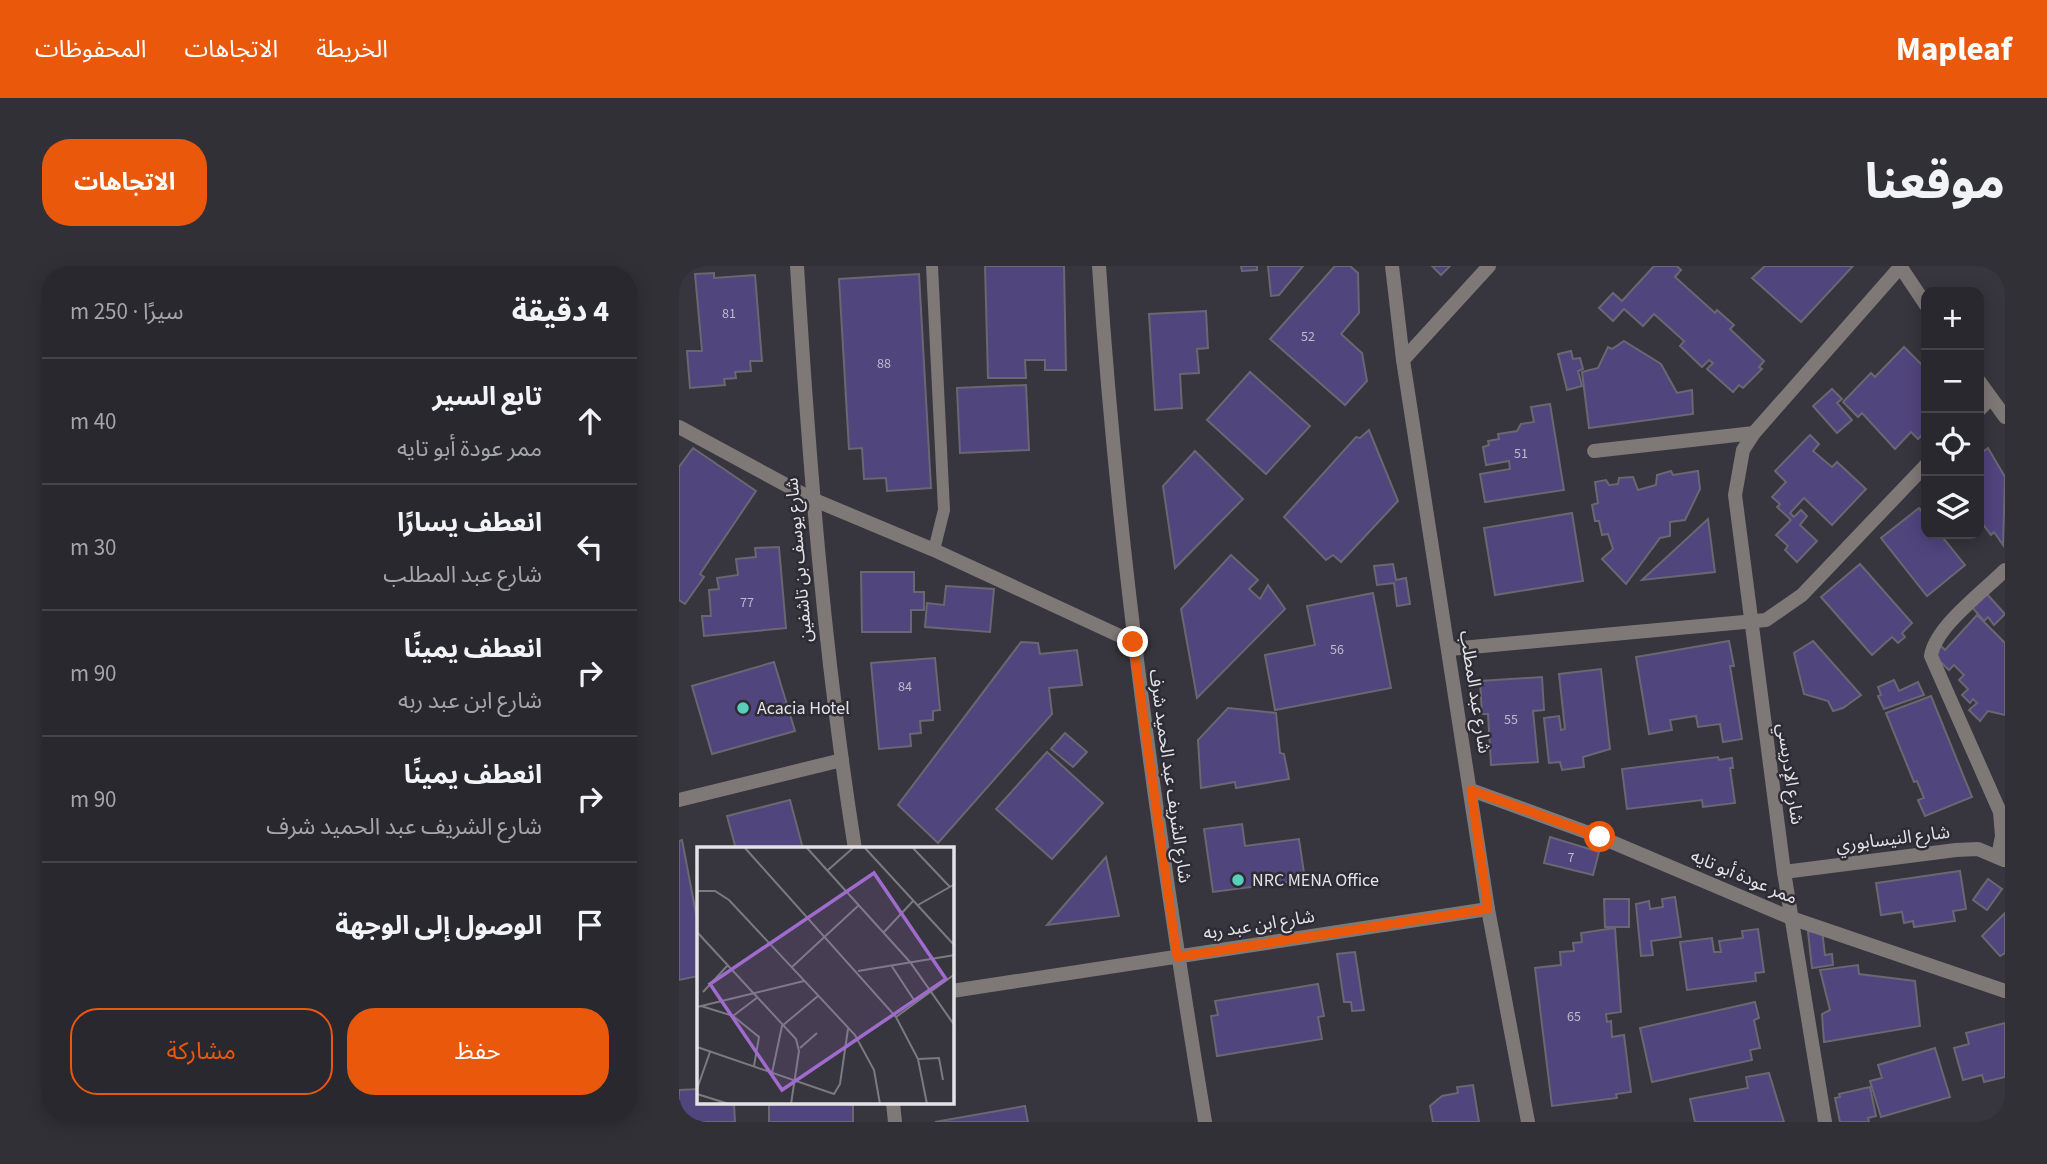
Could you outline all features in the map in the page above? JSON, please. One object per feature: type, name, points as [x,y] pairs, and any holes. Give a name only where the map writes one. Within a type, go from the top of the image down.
[{"type":"street","name":"شارع يوسف بن تاشفين","points":[[797,266],[812,499],[826,648],[855,847]]},
{"type":"street","name":"شارع الشريف عبد الحميد شرف","points":[[1099,266],[1109,415],[1133,642],[1177,957],[1205,1122]]},
{"type":"street","name":"شارع عبد المطلب","points":[[1392,266],[1402,360],[1450,649],[1488,909],[1528,1122]]},
{"type":"street","points":[[1402,360],[1489,266]]},
{"type":"street","points":[[1900,266],[1921,297]]},
{"type":"street","name":"شارع الإدريسي","points":[[1825,1122],[1784,872],[1749,623],[1735,495],[1743,450],[1754,433],[1900,266]]},
{"type":"street","points":[[1984,388],[2005,417]]},
{"type":"street","points":[[1984,405],[1991,398]]},
{"type":"street","points":[[679,427],[812,499],[934,550],[1133,642]]},
{"type":"street","points":[[1594,451],[1754,433]]},
{"type":"street","points":[[1450,649],[1766,620],[1802,595],[1921,470]]},
{"type":"street","points":[[2001,858],[2000,812],[1931,656],[1933,643],[1943,630],[2005,570]]},
{"type":"street","points":[[679,800],[842,760]]},
{"type":"street","name":"ممر عودة أبو تايه","points":[[1471,790],[1600,837],[1791,918],[2005,991]]},
{"type":"street","name":"شارع النيسابوري","points":[[1784,872],[1956,850],[1978,849],[2001,858]]},
{"type":"street","name":"شارع ابن عبد ربه","points":[[954,991],[1488,909]]},
{"type":"street","points":[[893,1104],[895,1122]]},
{"type":"lane","points":[[932,266],[944,510],[934,550]]},
{"type":"building","points":[[985,266],[1064,266],[1066,370],[1045,370],[1045,360],[1025,360],[1026,378],[988,378]]},
{"type":"building","points":[[1241,266],[1257,266],[1257,270],[1242,271]]},
{"type":"building","points":[[1268,266],[1303,266],[1279,295],[1271,296]]},
{"type":"building","points":[[1335,266],[1350,266],[1358,273],[1359,313],[1341,334],[1362,353],[1367,381],[1345,405],[1270,339]]},
{"type":"building","points":[[1432,266],[1450,266],[1441,275]]},
{"type":"building","points":[[1654,266],[1677,266],[1681,270],[1675,277],[1715,313],[1717,310],[1734,325],[1730,329],[1764,361],[1759,367],[1762,369],[1743,388],[1739,385],[1733,392],[1707,369],[1713,363],[1709,360],[1702,367],[1680,346],[1684,341],[1654,314],[1643,326],[1624,309],[1613,321],[1599,308],[1613,293],[1622,301]]},
{"type":"building","points":[[1765,266],[1853,266],[1801,322],[1752,278]]},
{"type":"building","points":[[714,273],[714,278],[755,275],[762,361],[750,361],[751,371],[735,372],[736,378],[724,379],[725,385],[690,388],[687,351],[702,351],[695,274]]},
{"type":"building","points":[[919,274],[931,488],[887,491],[886,478],[864,479],[862,448],[849,449],[839,279]]},
{"type":"building","points":[[1206,311],[1208,348],[1197,349],[1199,373],[1180,374],[1182,408],[1155,410],[1149,314]]},
{"type":"building","points":[[1624,341],[1661,364],[1677,393],[1692,390],[1693,414],[1589,428],[1582,372],[1598,368],[1608,347],[1612,349]]},
{"type":"building","points":[[1904,347],[1921,364],[1921,436],[1918,439],[1911,432],[1895,449],[1862,413],[1858,417],[1843,402],[1871,373],[1875,377]]},
{"type":"building","points":[[1571,351],[1573,359],[1580,358],[1583,369],[1578,371],[1582,386],[1567,390],[1558,354]]},
{"type":"building","points":[[1250,372],[1310,426],[1266,474],[1207,420]]},
{"type":"building","points":[[1026,385],[1029,450],[960,453],[957,388]]},
{"type":"building","points":[[1832,389],[1842,399],[1837,403],[1852,420],[1837,433],[1813,406]]},
{"type":"building","points":[[1550,404],[1564,490],[1485,502],[1480,474],[1510,469],[1509,461],[1486,465],[1483,447],[1489,445],[1488,441],[1499,439],[1498,434],[1517,431],[1521,424],[1534,422],[1531,407]]},
{"type":"building","points":[[1369,430],[1398,501],[1341,562],[1333,555],[1326,560],[1284,517],[1356,437],[1360,438]]},
{"type":"building","points":[[1810,435],[1819,444],[1813,451],[1832,467],[1837,462],[1866,489],[1832,525],[1804,498],[1790,513],[1794,517],[1801,510],[1807,516],[1800,525],[1817,541],[1797,562],[1785,550],[1788,546],[1776,535],[1791,520],[1777,507],[1780,504],[1772,497],[1786,482],[1775,471]]},
{"type":"building","points":[[693,448],[756,491],[700,574],[704,577],[685,604],[679,600],[679,467]]},
{"type":"building","points":[[1988,448],[2005,477],[2003,545],[1994,532],[1991,535],[1984,526],[1984,451]]},
{"type":"building","points":[[1195,451],[1243,499],[1175,568],[1163,486]]},
{"type":"building","points":[[1671,471],[1673,475],[1698,471],[1700,489],[1685,520],[1670,522],[1670,536],[1660,538],[1626,584],[1602,559],[1613,549],[1608,534],[1602,535],[1599,521],[1595,521],[1592,505],[1598,503],[1595,482],[1606,480],[1609,485],[1618,484],[1619,478],[1633,477],[1638,490],[1656,485],[1657,475]]},
{"type":"building","points":[[1919,508],[1921,539],[1944,539],[1965,565],[1927,596],[1881,538]]},
{"type":"building","points":[[1572,513],[1583,581],[1495,595],[1484,528]]},
{"type":"building","points":[[1708,519],[1715,572],[1642,580]]},
{"type":"building","points":[[779,547],[786,628],[704,636],[702,616],[711,616],[709,590],[719,589],[717,578],[738,575],[736,559],[756,557],[755,548]]},
{"type":"building","points":[[1231,555],[1258,580],[1249,589],[1260,599],[1268,585],[1285,609],[1197,698],[1181,609]]},
{"type":"building","points":[[1393,564],[1396,580],[1406,578],[1410,604],[1397,606],[1394,583],[1377,585],[1374,566]]},
{"type":"building","points":[[1860,564],[1912,623],[1902,633],[1905,637],[1898,643],[1892,637],[1872,655],[1821,597]]},
{"type":"building","points":[[861,572],[914,572],[914,592],[924,592],[924,610],[911,610],[911,632],[862,632]]},
{"type":"building","points":[[946,586],[994,589],[990,632],[925,627],[927,603],[944,605]]},
{"type":"building","points":[[1373,593],[1391,688],[1275,710],[1265,655],[1315,645],[1307,606]]},
{"type":"building","points":[[1986,593],[2005,614],[1994,625],[1988,617],[1984,621],[1971,606]]},
{"type":"building","points":[[1977,615],[2005,643],[2005,715],[1988,711],[1980,721],[1969,710],[1977,703],[1973,699],[1970,703],[1962,695],[1968,689],[1959,680],[1964,675],[1954,665],[1949,670],[1932,654],[1940,645],[1945,650]]},
{"type":"building","points":[[1729,641],[1734,666],[1730,666],[1742,739],[1723,742],[1720,724],[1698,727],[1696,716],[1670,720],[1672,730],[1649,734],[1636,657]]},
{"type":"building","points":[[1813,641],[1861,695],[1843,708],[1833,711],[1828,701],[1804,694],[1794,653]]},
{"type":"building","points":[[1021,642],[1038,643],[1040,654],[1077,650],[1082,685],[1049,688],[1052,714],[938,843],[898,805]]},
{"type":"building","points":[[935,658],[940,710],[933,711],[933,720],[920,721],[921,733],[910,734],[911,746],[879,749],[871,663]]},
{"type":"building","name":"Acacia Hotel","points":[[774,662],[795,731],[712,754],[692,686]]},
{"type":"building","points":[[1601,669],[1610,749],[1583,757],[1584,767],[1562,770],[1560,762],[1549,763],[1544,718],[1559,716],[1561,730],[1565,729],[1559,674]]},
{"type":"building","points":[[1542,677],[1544,710],[1533,711],[1538,762],[1491,765],[1488,714],[1482,714],[1480,681]]},
{"type":"building","points":[[1894,680],[1899,691],[1918,682],[1924,695],[1884,709],[1878,696],[1881,695],[1878,687]]},
{"type":"building","points":[[1931,696],[1972,797],[1925,816],[1918,800],[1924,798],[1917,781],[1914,782],[1886,713]]},
{"type":"building","points":[[1228,708],[1276,713],[1280,753],[1284,754],[1289,779],[1236,788],[1235,782],[1201,788],[1198,740]]},
{"type":"building","points":[[1065,733],[1087,752],[1073,767],[1051,749]]},
{"type":"building","points":[[1047,752],[1103,803],[1052,859],[996,809]]},
{"type":"building","points":[[1718,757],[1719,760],[1732,758],[1733,768],[1730,768],[1735,803],[1703,807],[1702,800],[1627,809],[1622,769]]},
{"type":"building","points":[[790,800],[802,847],[735,847],[727,816]]},
{"type":"building","points":[[1242,824],[1245,846],[1299,839],[1305,880],[1213,892],[1204,829]]},
{"type":"building","points":[[1550,837],[1599,852],[1593,875],[1544,863]]},
{"type":"building","points":[[682,840],[697,919],[697,976],[679,980],[679,841]]},
{"type":"building","points":[[1106,857],[1119,916],[1047,925]]},
{"type":"building","points":[[1960,871],[1966,909],[1953,911],[1955,921],[1914,927],[1913,921],[1904,923],[1902,912],[1881,915],[1876,883]]},
{"type":"building","points":[[1988,879],[2002,889],[1987,910],[1973,900]]},
{"type":"building","points":[[1675,897],[1681,937],[1651,941],[1653,955],[1641,956],[1636,904],[1649,901],[1650,909],[1663,907],[1662,899]]},
{"type":"building","points":[[1604,899],[1629,899],[1629,927],[1605,927]]},
{"type":"building","points":[[2005,913],[2005,953],[2000,956],[1982,936]]},
{"type":"building","points":[[1615,928],[1621,1012],[1606,1014],[1607,1022],[1611,1021],[1612,1037],[1624,1035],[1631,1092],[1616,1094],[1617,1098],[1552,1106],[1535,968],[1561,965],[1560,952],[1574,951],[1573,943],[1582,942],[1581,933]]},
{"type":"building","points":[[1758,929],[1764,972],[1755,973],[1756,981],[1687,990],[1680,942],[1712,938],[1714,952],[1721,952],[1719,941],[1743,938],[1742,931]]},
{"type":"building","points":[[1822,930],[1825,955],[1832,954],[1833,965],[1812,968],[1808,932]]},
{"type":"building","points":[[1355,952],[1364,1010],[1352,1011],[1351,1002],[1344,1002],[1337,954]]},
{"type":"building","points":[[1858,965],[1859,974],[1915,981],[1920,1026],[1824,1042],[1822,1014],[1830,1010],[1820,970]]},
{"type":"building","points":[[1318,984],[1324,1016],[1318,1017],[1322,1039],[1217,1056],[1211,1016],[1218,1015],[1215,1001]]},
{"type":"building","points":[[1755,1002],[1759,1018],[1754,1020],[1760,1048],[1750,1050],[1752,1060],[1652,1082],[1640,1028]]},
{"type":"building","points":[[2005,1023],[2005,1077],[1984,1082],[1982,1075],[1963,1080],[1954,1048],[1969,1044],[1966,1033]]},
{"type":"building","points":[[1935,1048],[1950,1097],[1881,1117],[1870,1081],[1882,1078],[1878,1065]]},
{"type":"building","points":[[1769,1073],[1784,1122],[1695,1122],[1690,1099],[1748,1088],[1746,1077]]},
{"type":"building","points":[[1473,1085],[1479,1122],[1433,1122],[1430,1106],[1442,1096],[1458,1093],[1457,1087]]},
{"type":"building","points":[[1870,1087],[1876,1116],[1868,1118],[1869,1122],[1840,1122],[1835,1098],[1840,1097],[1839,1094]]},
{"type":"building","points":[[697,1089],[697,1104],[734,1104],[735,1122],[679,1122],[679,1090]]},
{"type":"building","points":[[769,1104],[853,1104],[853,1122],[769,1122]]},
{"type":"building","points":[[1025,1106],[1028,1122],[935,1122]]},
{"type":"place","name":"Acacia Hotel","points":[[743,708]]},
{"type":"place","name":"NRC MENA Office","points":[[1238,880]]},
{"type":"route","points":[[1133,642],[1177,957],[1488,909],[1471,790],[1600,837]]}]
